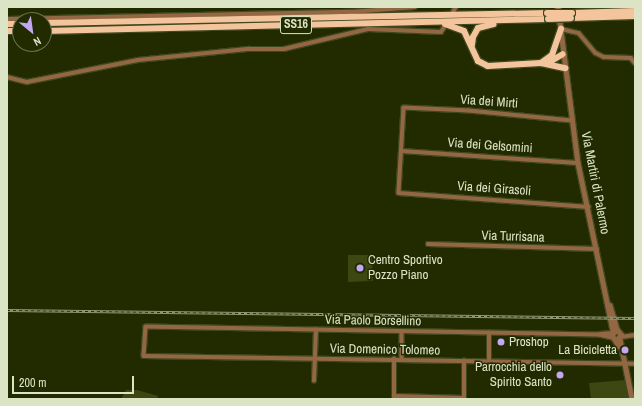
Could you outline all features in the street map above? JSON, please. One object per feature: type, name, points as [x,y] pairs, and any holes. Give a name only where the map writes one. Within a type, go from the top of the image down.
[{"type":"highway","name":"SS16","points":[[604,12],[629,7]]},
{"type":"highway","name":"SS16","points":[[52,23],[547,16],[635,11]]},
{"type":"highway","name":"SS16","points":[[572,15],[635,16]]},
{"type":"highway","name":"SS16","points":[[472,44],[475,32],[483,26],[526,23],[547,16]]},
{"type":"highway","name":"SS16","points":[[52,31],[536,19]]},
{"type":"highway","name":"SS16","points":[[427,22],[457,27],[464,31],[472,44],[478,61],[488,66],[548,63],[565,68]]},
{"type":"highway","points":[[552,55],[561,29]]},
{"type":"highway","points":[[541,63],[552,55],[564,54]]},
{"type":"highway","name":"SS16","points":[[548,63],[564,54]]},
{"type":"street","points":[[7,18],[351,12],[415,7]]},
{"type":"street","points":[[453,12],[456,7]]},
{"type":"street","points":[[558,7],[564,54]]},
{"type":"street","points":[[7,77],[27,82],[138,60],[249,49],[284,49],[368,29],[441,32],[445,26]]},
{"type":"street","points":[[561,29],[579,33],[596,54],[604,57],[631,58],[635,63]]},
{"type":"street","name":"Via Martiri di Palermo","points":[[564,54],[578,163],[608,301],[625,364],[632,399]]},
{"type":"street","name":"Via dei Mirti","points":[[402,151],[404,108],[477,111],[572,121]]},
{"type":"street","name":"Via dei Gelsomini","points":[[402,151],[578,163]]},
{"type":"street","name":"Via dei Girasoli","points":[[402,151],[399,193],[588,207]]},
{"type":"street","name":"Via Turrisana","points":[[428,244],[597,249]]},
{"type":"street","name":"Via Paolo Borsellino","points":[[144,356],[146,327],[616,335]]},
{"type":"street","points":[[314,381],[316,330]]},
{"type":"street","points":[[402,331],[402,360]]},
{"type":"street","points":[[489,333],[489,362]]},
{"type":"street","points":[[616,335],[634,335]]},
{"type":"street","name":"Via Domenico Tolomeo","points":[[144,356],[635,364]]},
{"type":"street","points":[[394,359],[394,397],[464,398],[464,361]]},
{"type":"green space","name":"Centro Sportivo Pozzo Piano","points":[[348,255],[372,255],[373,281],[348,282]]},
{"type":"green space","points":[[626,380],[629,399],[591,399],[589,383]]},
{"type":"green space","points":[[126,390],[137,390],[158,396],[157,399],[121,399]]},
{"type":"railway","points":[[7,310],[635,318]]},
{"type":"place","name":"Centro Sportivo Pozzo Piano","points":[[360,268]]},
{"type":"place","name":"Proshop","points":[[501,342]]},
{"type":"place","name":"La Bicicletta","points":[[625,350]]},
{"type":"place","name":"Parrocchia dello Spirito Santo","points":[[560,375]]}]
